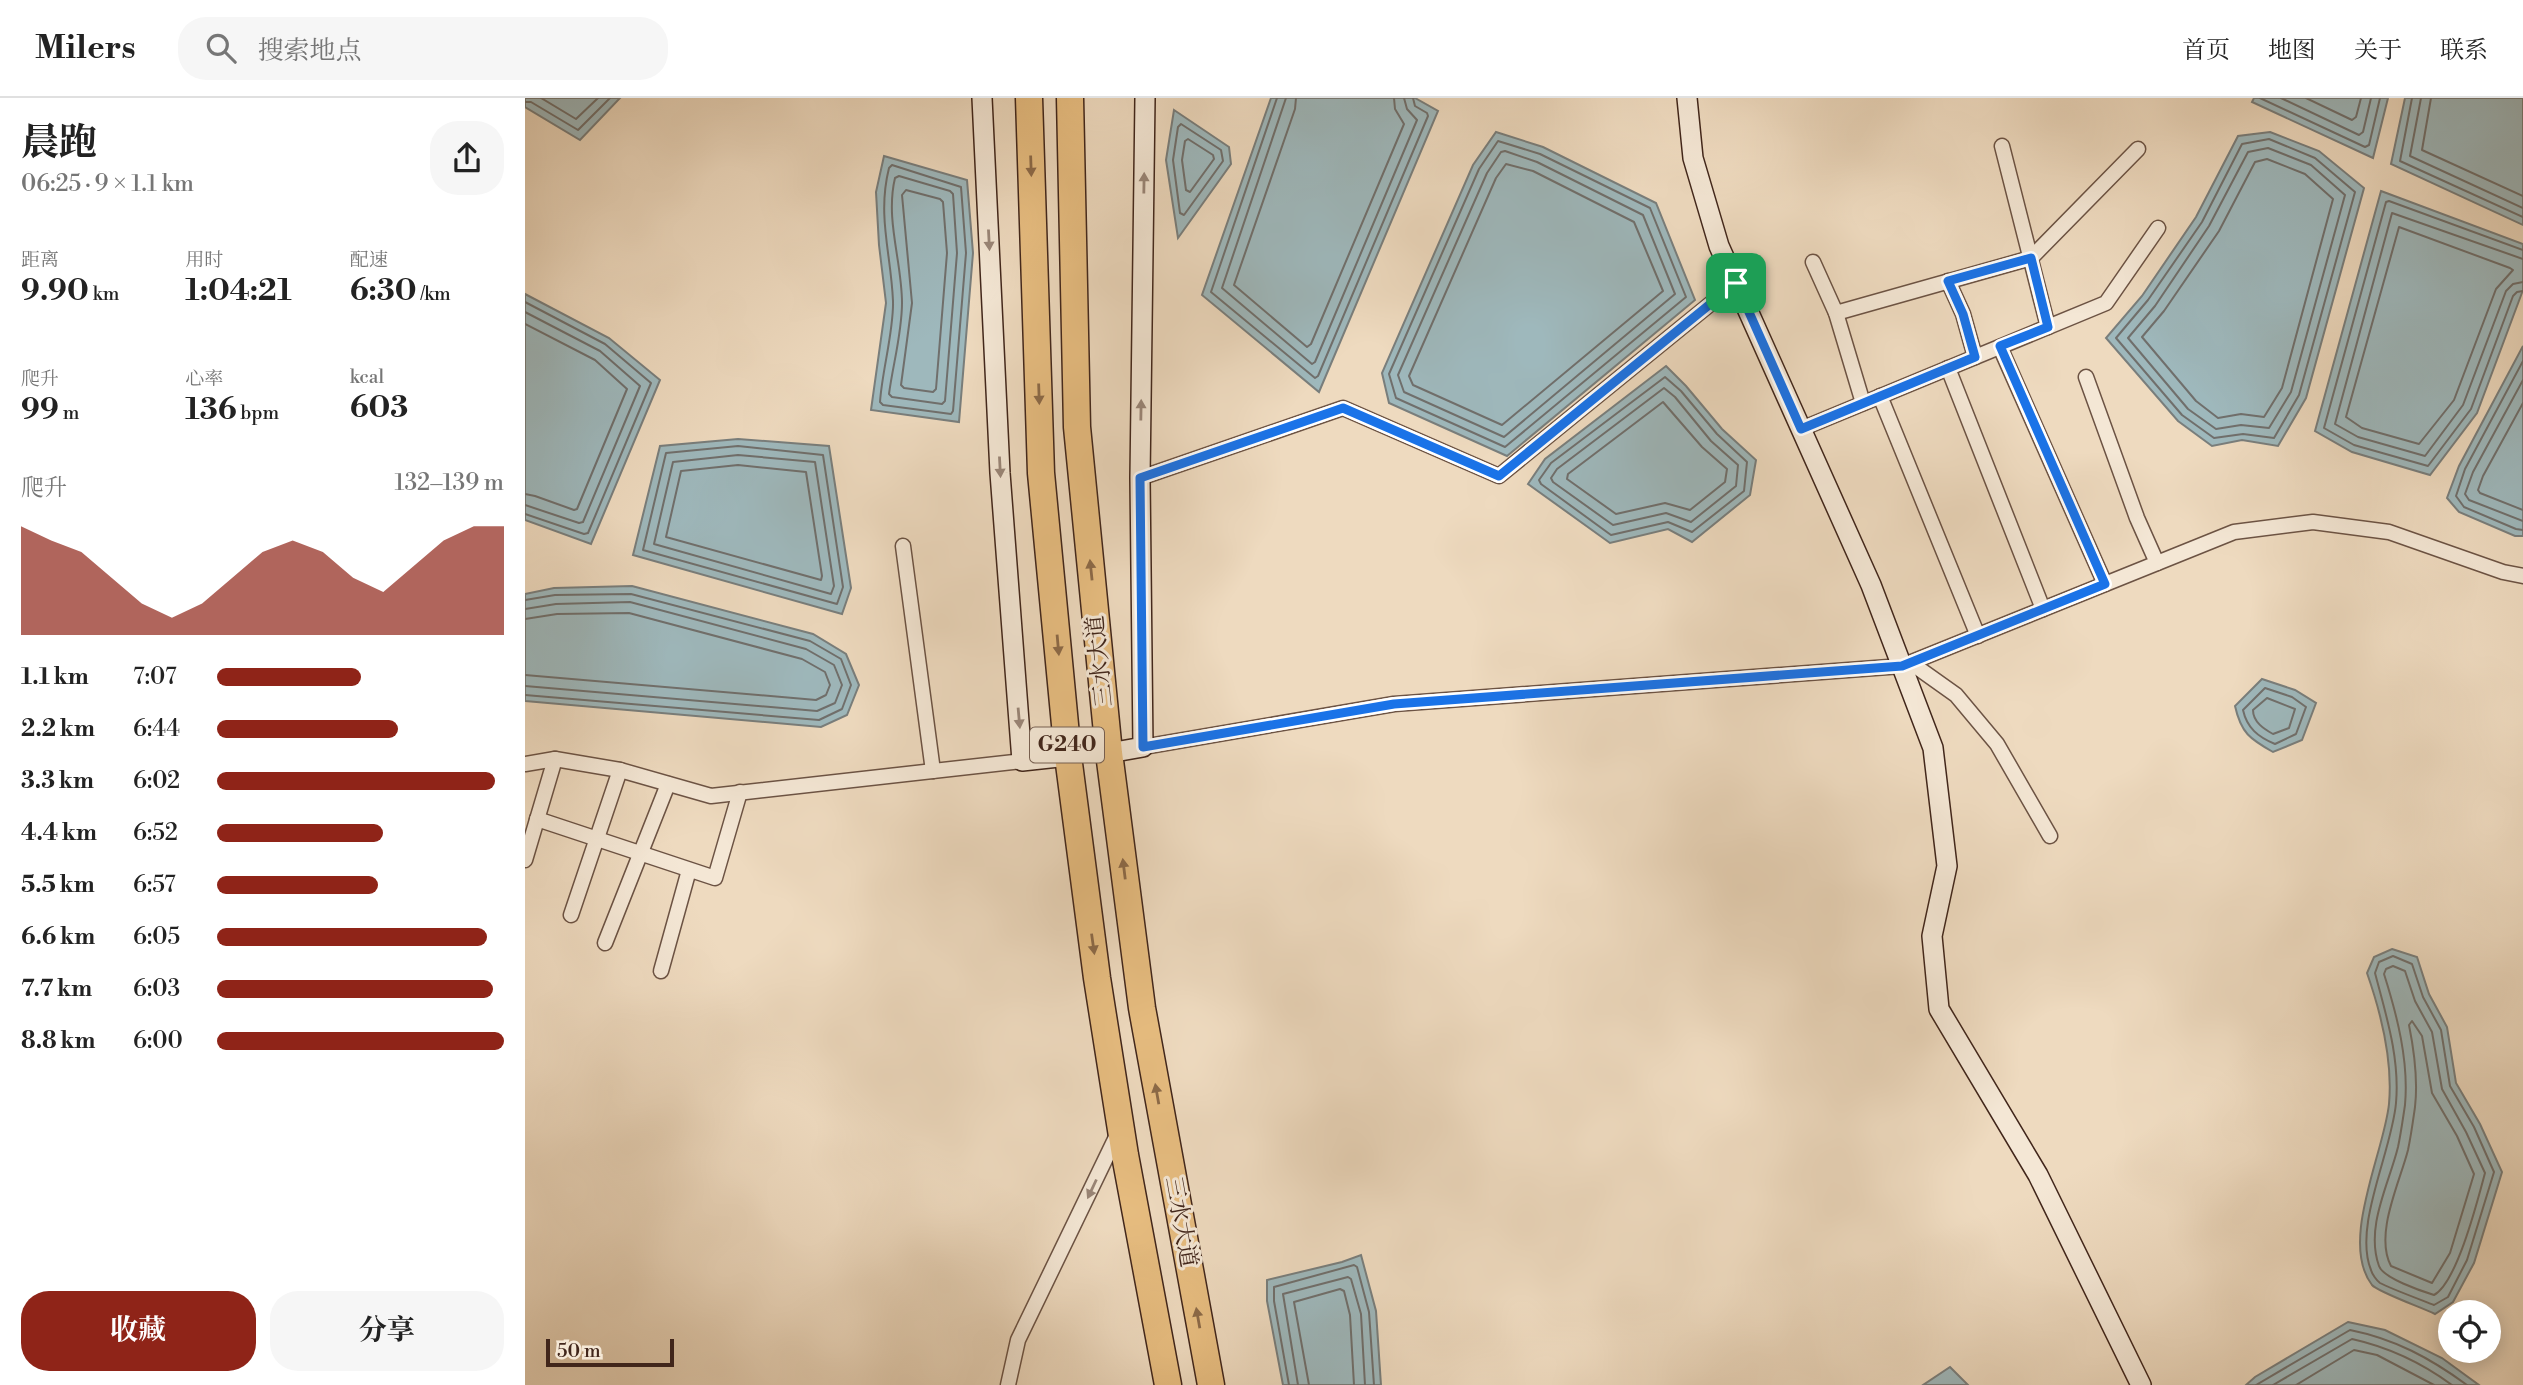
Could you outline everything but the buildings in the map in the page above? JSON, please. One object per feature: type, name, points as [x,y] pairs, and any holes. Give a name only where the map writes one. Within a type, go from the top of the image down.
[{"type":"highway","name":"三水大道","points":[[1029,98],[1041,473],[1068,756],[1097,978],[1168,1385]]},
{"type":"highway","name":"三水大道","points":[[1070,98],[1077,427],[1109,753],[1142,1009],[1211,1385]]},
{"type":"street","points":[[982,98],[1000,473],[1022,761]]},
{"type":"street","points":[[1143,747],[1140,478],[1145,98]]},
{"type":"street","points":[[1686,98],[1693,159],[1719,246],[1906,665],[1933,748],[1947,866],[1932,936],[1939,1009],[2038,1175],[2141,1385]]},
{"type":"street","points":[[2003,146],[2048,327]]},
{"type":"street","points":[[1836,313],[2031,258],[2138,149]]},
{"type":"street","points":[[1801,429],[2106,303],[2158,229]]},
{"type":"street","points":[[1813,262],[1836,313],[1863,404]]},
{"type":"street","points":[[1948,281],[1963,314],[1975,357]]},
{"type":"street","points":[[1140,478],[1343,408],[1499,476],[1736,283]]},
{"type":"street","points":[[2000,346],[2105,584]]},
{"type":"street","points":[[1948,368],[2043,609]]},
{"type":"street","points":[[2086,377],[2137,518],[2157,563]]},
{"type":"street","points":[[1880,396],[1978,636]]},
{"type":"street","points":[[1109,753],[1394,704],[1906,665],[2234,531],[2313,522],[2389,531],[2504,572],[2523,576]]},
{"type":"street","points":[[903,546],[933,771]]},
{"type":"street","points":[[1906,665],[1956,695],[1997,744],[2050,836]]},
{"type":"street","points":[[525,764],[555,759],[620,770],[711,796],[1068,756]]},
{"type":"street","points":[[525,860],[555,759]]},
{"type":"street","points":[[571,915],[620,770]]},
{"type":"street","points":[[605,943],[668,784]]},
{"type":"street","points":[[537,819],[715,878],[740,792]]},
{"type":"street","points":[[661,971],[689,870]]},
{"type":"street","points":[[1008,1385],[1018,1340],[1121,1127]]},
{"type":"water","points":[[525,98],[620,98],[580,140],[525,107]]},
{"type":"water","points":[[1271,98],[1415,98],[1438,111],[1319,392],[1202,295]]},
{"type":"water","points":[[2254,98],[2388,98],[2373,158],[2252,102]]},
{"type":"water","points":[[2405,98],[2523,98],[2523,225],[2391,164]]},
{"type":"water","points":[[1174,110],[1229,147],[1231,164],[1178,238],[1166,160]]},
{"type":"water","points":[[1496,132],[1543,147],[1656,203],[1695,300],[1507,456],[1389,403],[1382,373],[1473,165]]},
{"type":"water","points":[[2270,132],[2319,151],[2364,188],[2306,398],[2278,446],[2242,440],[2212,446],[2178,421],[2106,338],[2142,296],[2196,217],[2238,136]]},
{"type":"water","points":[[884,156],[967,180],[973,253],[959,422],[871,410],[886,303],[876,192]]},
{"type":"water","points":[[2381,191],[2523,244],[2523,290],[2477,413],[2430,475],[2352,452],[2315,431]]},
{"type":"water","points":[[525,294],[609,338],[660,380],[591,544],[525,520]]},
{"type":"water","points":[[2523,346],[2523,536],[2515,536],[2459,512],[2447,498],[2459,466]]},
{"type":"water","points":[[1666,366],[1722,429],[1756,460],[1750,495],[1692,542],[1668,529],[1610,543],[1528,484],[1545,459]]},
{"type":"water","points":[[738,439],[829,446],[851,588],[842,614],[633,555],[660,446]]},
{"type":"water","points":[[632,586],[813,634],[846,654],[859,685],[847,715],[821,727],[525,701],[525,594],[554,588]]},
{"type":"water","points":[[2262,679],[2295,690],[2316,703],[2302,740],[2273,752],[2248,734],[2240,723],[2235,706]]},
{"type":"water","points":[[2392,949],[2417,957],[2429,994],[2447,1027],[2456,1083],[2480,1124],[2502,1172],[2474,1263],[2454,1300],[2438,1300],[2438,1312],[2435,1314],[2376,1288],[2363,1267],[2360,1245],[2362,1222],[2385,1124],[2390,1087],[2385,1037],[2367,973],[2374,957]]},
{"type":"water","points":[[1361,1255],[1376,1311],[1381,1385],[1283,1385],[1267,1301],[1267,1280]]},
{"type":"water","points":[[2348,1322],[2385,1330],[2438,1356],[2438,1363],[2449,1363],[2479,1385],[2246,1385]]},
{"type":"water","points":[[1950,1367],[1968,1385],[1923,1385]]},
{"type":"route","points":[[2031,258],[2048,327],[2000,346],[2105,584],[1902,666],[1394,704],[1143,747],[1140,478],[1343,408],[1499,476],[1736,283],[1801,429],[1975,357],[1963,314],[1948,281],[2031,258]]}]
